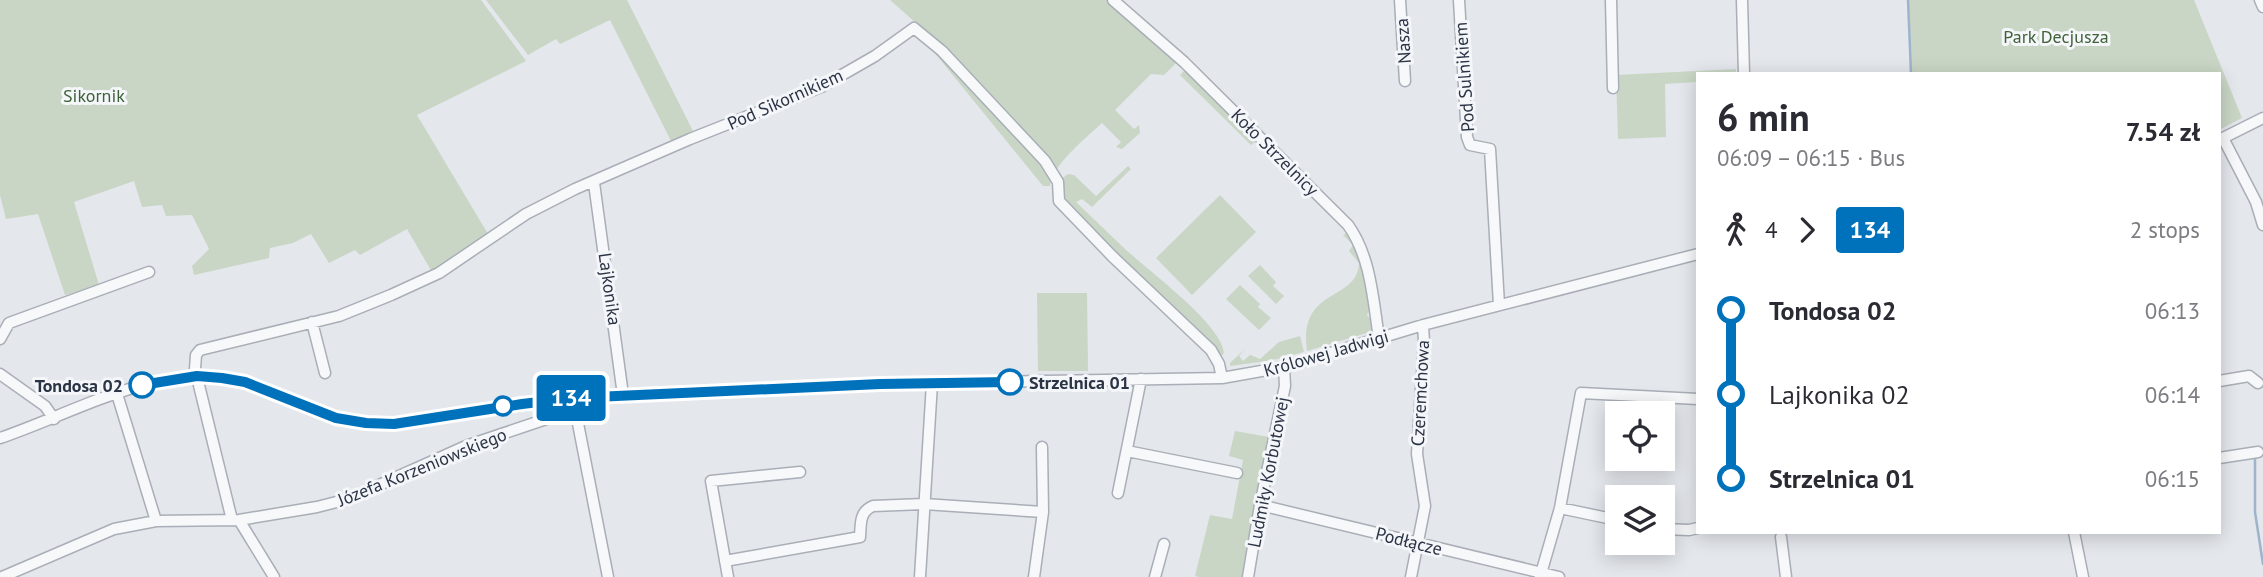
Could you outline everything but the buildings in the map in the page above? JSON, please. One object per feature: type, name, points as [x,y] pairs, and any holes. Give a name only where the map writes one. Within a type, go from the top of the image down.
[{"type":"street","name":"Koło Strzelnicy","points":[[1113,0],[1184,62],[1348,225],[1365,258],[1380,338]]},
{"type":"street","name":"Nasza","points":[[1400,0],[1405,81]]},
{"type":"street","name":"Pod Sulnikiem","points":[[1459,0],[1467,138],[1470,145],[1490,149],[1499,305]]},
{"type":"street","points":[[1611,0],[1613,88]]},
{"type":"street","points":[[1742,0],[1744,72]]},
{"type":"street","points":[[2260,0],[2263,7]]},
{"type":"street","name":"Pod Sikornikiem","points":[[197,376],[196,355],[200,349],[353,312],[439,273],[526,214],[575,189],[690,139],[821,87],[875,56],[914,28],[943,51],[1045,161],[1058,182],[1059,201],[1112,256],[1211,350],[1219,364],[1222,378]]},
{"type":"street","points":[[2263,118],[2221,139],[2256,202],[2263,225]]},
{"type":"street","name":"Lajkonika","points":[[594,183],[623,396]]},
{"type":"street","name":"Królowej Jadwigi","points":[[0,438],[158,381],[197,376],[245,382],[322,414],[366,423],[416,422],[573,398],[932,383],[1222,378],[1284,368],[1423,325],[1696,255]]},
{"type":"street","points":[[0,340],[9,323],[149,272]]},
{"type":"street","points":[[312,322],[325,373]]},
{"type":"street","name":"Czeremchowa","points":[[1411,577],[1425,506],[1417,454],[1423,325]]},
{"type":"street","name":"Ludmiły Korbutowej","points":[[1248,577],[1285,386],[1284,368]]},
{"type":"street","points":[[0,374],[45,406],[54,419]]},
{"type":"street","points":[[197,376],[235,520],[274,577]]},
{"type":"street","points":[[2221,381],[2249,376],[2258,383]]},
{"type":"street","points":[[1118,493],[1141,379]]},
{"type":"street","points":[[920,577],[932,383]]},
{"type":"street","points":[[1540,575],[1560,508],[1581,393],[1696,399]]},
{"type":"street","points":[[117,394],[156,521]]},
{"type":"street","points":[[573,398],[608,577]]},
{"type":"street","name":"Józefa Korzeniowskiego","points":[[2,577],[114,529],[156,521],[235,520],[317,508],[348,499],[466,446],[561,414]]},
{"type":"street","points":[[1034,577],[1043,512],[1042,447]]},
{"type":"street","points":[[1127,451],[1237,473]]},
{"type":"street","points":[[2221,458],[2258,452]]},
{"type":"street","points":[[728,577],[711,481],[800,472]]},
{"type":"street","points":[[724,561],[860,537],[862,515],[870,508],[924,505],[1043,512]]},
{"type":"street","name":"Podłącze","points":[[1260,505],[1540,575],[1559,577]]},
{"type":"street","points":[[1560,508],[1605,517]]},
{"type":"street","points":[[1675,529],[1696,528]]},
{"type":"street","points":[[2074,534],[2083,577]]},
{"type":"street","points":[[1781,537],[1786,577]]},
{"type":"street","points":[[1156,577],[1164,544]]},
{"type":"green space","name":"Sikornik","points":[[0,0],[481,0],[526,61],[417,115],[488,234],[432,272],[407,229],[360,255],[355,250],[329,263],[311,234],[293,243],[270,248],[269,258],[194,275],[192,266],[209,249],[192,215],[166,216],[162,205],[142,207],[134,181],[74,202],[99,285],[65,295],[38,214],[6,219],[0,195]]},
{"type":"green space","points":[[486,0],[627,0],[693,131],[671,141],[610,20],[560,44],[556,39],[528,55]]},
{"type":"green space","points":[[890,0],[1110,0],[1174,56],[1176,63],[1164,75],[1151,74],[1115,110],[1134,129],[1139,125],[1140,133],[1122,149],[1116,147],[1121,142],[1102,123],[1063,161],[1050,186],[1043,186],[925,41],[926,32]]},
{"type":"green space","name":"Park Decjusza","points":[[1908,0],[2194,0],[2242,118],[2221,129],[2221,72],[1911,72]]},
{"type":"green space","points":[[1736,69],[1736,72],[1696,72],[1696,82],[1665,84],[1666,137],[1618,139],[1616,75]]},
{"type":"green space","points":[[1184,71],[1193,72],[1259,139],[1251,145],[1180,75]]},
{"type":"green space","points":[[1128,166],[1131,169],[1092,207],[1082,199],[1076,202],[1211,327],[1224,353],[1220,357],[1062,200],[1061,179],[1068,174],[1074,175],[1096,196]]},
{"type":"green space","points":[[1220,195],[1256,232],[1192,295],[1156,258]]},
{"type":"green space","points":[[1350,232],[1370,285],[1370,307],[1367,315],[1372,329],[1370,332],[1307,351],[1307,330],[1311,315],[1319,305],[1349,284],[1356,275],[1359,263],[1349,251],[1353,245],[1343,235]]},
{"type":"green space","points":[[1260,265],[1276,282],[1273,286],[1284,296],[1276,304],[1248,276]]},
{"type":"green space","points":[[1240,285],[1271,318],[1259,330],[1226,299]]},
{"type":"green space","points":[[1037,293],[1087,293],[1088,371],[1038,371]]},
{"type":"green space","points":[[1300,336],[1304,352],[1230,366],[1245,349],[1239,356],[1243,361],[1250,355],[1260,359],[1279,342]]},
{"type":"green space","points":[[1235,431],[1269,437],[1244,577],[1195,576],[1210,515],[1232,519],[1243,460],[1229,456]]},
{"type":"waterway","points":[[1908,0],[1911,72]]},
{"type":"waterway","points":[[2255,456],[2255,512],[2263,564]]},
{"type":"bus line","name":"134","points":[[142,385],[197,376],[222,378],[245,382],[336,418],[394,424],[573,398],[880,384],[1010,382]]},
{"type":"place","name":"Strzelnica 01","points":[[1010,382]]},
{"type":"place","name":"Tondosa 02","points":[[142,385]]}]
